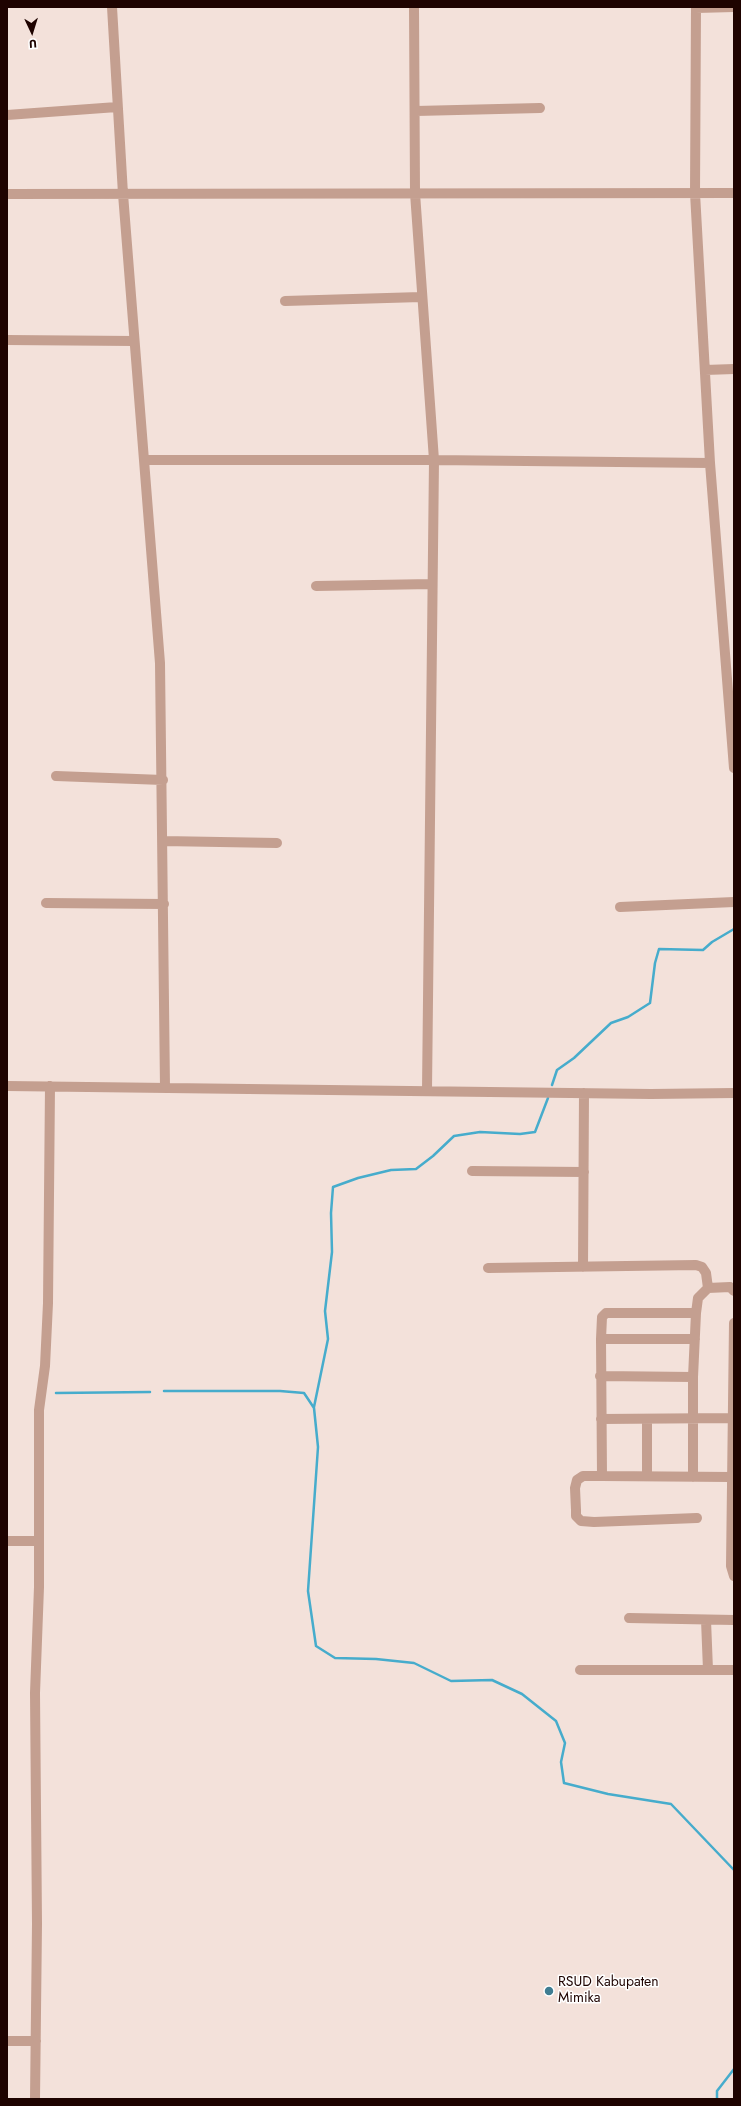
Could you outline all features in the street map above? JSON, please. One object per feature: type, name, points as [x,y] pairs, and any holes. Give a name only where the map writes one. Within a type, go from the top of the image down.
[{"type":"street","points":[[112,7],[122,194],[160,663],[163,780],[165,1088]]},
{"type":"street","points":[[414,7],[416,110],[415,193],[421,297],[434,460],[427,1090]]},
{"type":"street","points":[[734,7],[696,8],[695,193],[706,370],[710,464],[734,768]]},
{"type":"street","points":[[7,115],[117,107]]},
{"type":"street","points":[[416,110],[540,108]]},
{"type":"street","points":[[7,194],[734,193]]},
{"type":"street","points":[[285,300],[421,297]]},
{"type":"street","points":[[7,340],[134,341]]},
{"type":"street","points":[[706,370],[734,369]]},
{"type":"street","points":[[144,460],[434,460],[710,464]]},
{"type":"street","points":[[316,586],[432,584]]},
{"type":"street","points":[[56,776],[163,780]]},
{"type":"street","points":[[163,841],[277,843]]},
{"type":"street","points":[[620,907],[734,902]]},
{"type":"street","points":[[46,903],[164,904]]},
{"type":"street","points":[[7,1086],[584,1093],[734,1093]]},
{"type":"street","points":[[35,2099],[35,1693],[39,1410],[45,1366],[48,1303],[50,1086]]},
{"type":"street","points":[[582,1267],[584,1093]]},
{"type":"street","points":[[472,1171],[584,1172]]},
{"type":"street","points":[[488,1268],[696,1265],[702,1268],[706,1273],[708,1288]]},
{"type":"street","points":[[693,1477],[693,1377],[698,1298],[708,1288],[730,1287],[734,1291]]},
{"type":"street","points":[[602,1476],[600,1339],[602,1317],[606,1314],[696,1313]]},
{"type":"street","points":[[734,1319],[731,1566],[734,1576]]},
{"type":"street","points":[[600,1339],[695,1339]]},
{"type":"street","points":[[600,1376],[693,1377]]},
{"type":"street","points":[[601,1419],[692,1417],[733,1418]]},
{"type":"street","points":[[647,1419],[647,1476]]},
{"type":"street","points":[[697,1518],[594,1522],[581,1521],[576,1516],[574,1488],[577,1480],[587,1475],[693,1477],[732,1475]]},
{"type":"street","points":[[7,1541],[38,1541]]},
{"type":"street","points":[[629,1618],[734,1620]]},
{"type":"street","points":[[706,1620],[708,1670]]},
{"type":"street","points":[[580,1670],[734,1670]]},
{"type":"street","points":[[7,2041],[36,2041]]},
{"type":"waterway","points":[[552,1085],[557,1070],[574,1058],[611,1023],[628,1017],[650,1003],[655,963],[659,949],[703,950],[712,942],[734,929]]},
{"type":"waterway","points":[[314,1407],[328,1339],[325,1311],[332,1252],[331,1213],[333,1187],[358,1178],[391,1170],[416,1169],[433,1156],[454,1136],[480,1132],[520,1134],[535,1132],[548,1098]]},
{"type":"waterway","points":[[164,1391],[280,1391],[304,1393],[314,1408],[318,1447],[308,1591],[316,1646],[335,1658],[376,1659],[414,1663],[451,1681],[492,1680],[522,1694],[556,1721],[565,1743],[561,1762],[564,1783],[608,1794],[671,1804],[734,1870]]},
{"type":"waterway","points":[[56,1393],[150,1392]]},
{"type":"waterway","points":[[717,2099],[717,2091],[734,2069]]},
{"type":"place","name":"RSUD Kabupaten Mimika","points":[[549,1991]]}]
